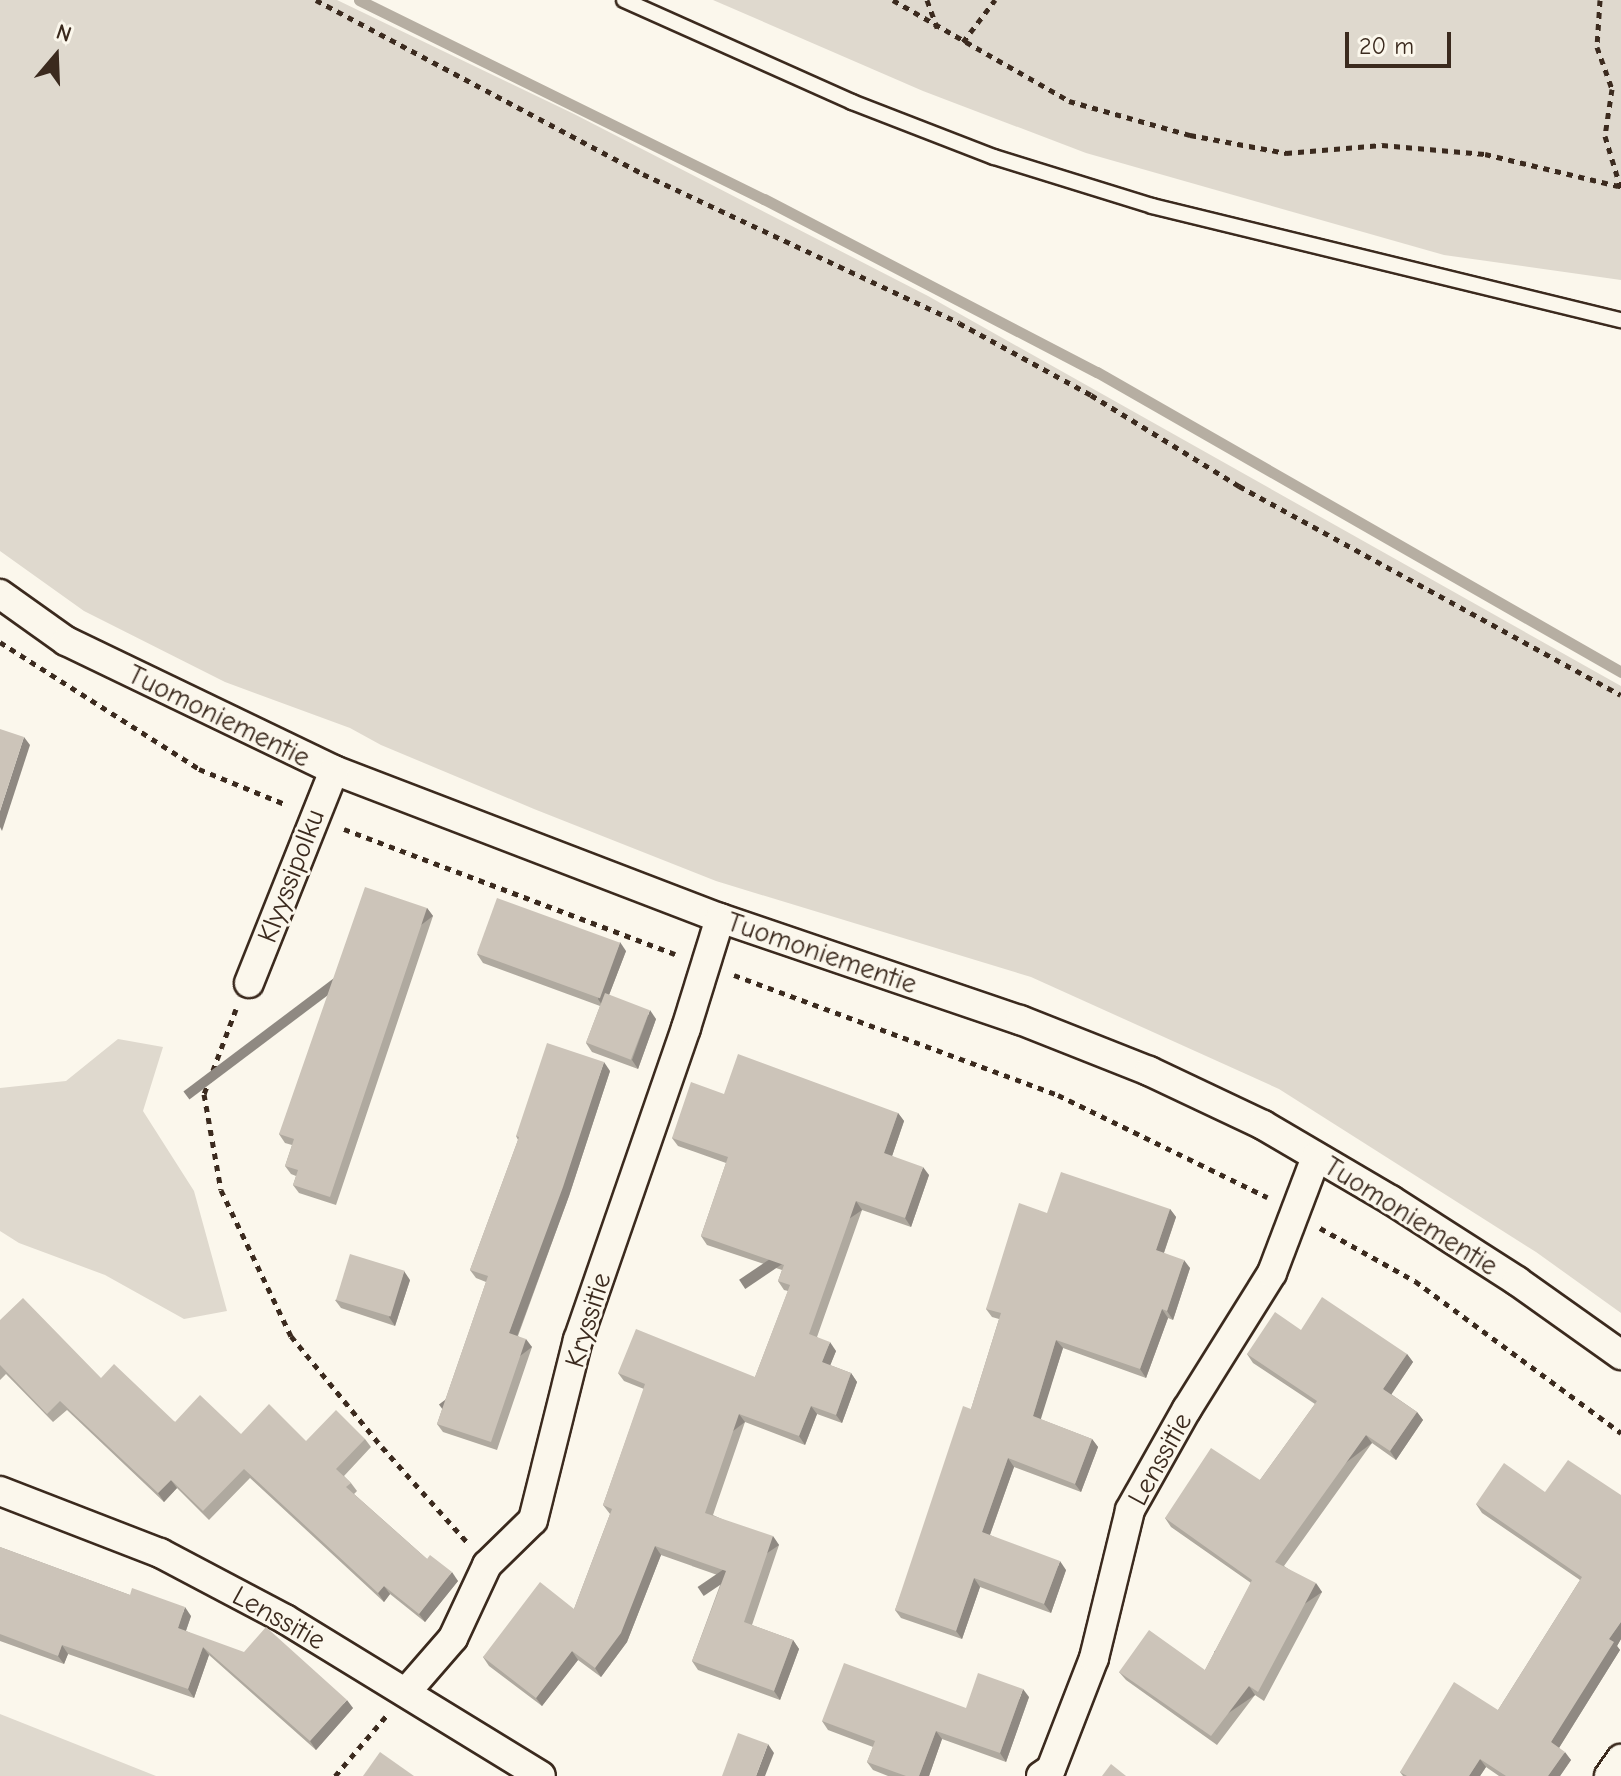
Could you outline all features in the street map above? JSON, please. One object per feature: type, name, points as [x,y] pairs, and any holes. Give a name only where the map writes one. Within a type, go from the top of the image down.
[{"type":"street","name":"Tuomoniementie","points":[[0,594],[66,641],[211,714],[334,770],[720,918],[1020,1020],[1149,1071],[1263,1125],[1391,1200],[1517,1281],[1621,1355]]},
{"type":"street","name":"Klyyssipolku","points":[[249,983],[334,770]]},
{"type":"street","name":"Kryssitie","points":[[407,1691],[453,1638],[487,1565],[533,1520],[578,1340],[686,1028],[703,964],[720,918]]},
{"type":"street","name":"Lenssitie","points":[[1041,1776],[1051,1769],[1094,1658],[1130,1510],[1187,1409],[1272,1273],[1316,1157]]},
{"type":"street","name":"Lenssitie","points":[[0,1491],[160,1553],[285,1619],[407,1691],[541,1776]]},
{"type":"street","points":[[1609,1776],[1621,1759]]},
{"type":"lane","points":[[624,0],[852,102],[994,157],[1183,214],[1621,320]]},
{"type":"path","points":[[316,0],[643,174],[959,323],[1091,395],[1239,486],[1621,695]]},
{"type":"path","points":[[893,0],[1069,101],[1190,135],[1286,153],[1382,145],[1485,154],[1620,188]]},
{"type":"path","points":[[927,0],[937,28]]},
{"type":"path","points":[[963,42],[995,0]]},
{"type":"path","points":[[1600,0],[1597,47],[1612,89],[1605,136],[1620,188]]},
{"type":"path","points":[[0,642],[199,769],[314,817],[1058,1095],[1253,1188],[1415,1281],[1621,1433]]},
{"type":"path","points":[[249,983],[204,1094],[221,1190],[291,1336],[382,1447],[487,1565]]},
{"type":"path","points":[[335,1776],[407,1691]]},
{"type":"shaded area","points":[[0,0],[337,0],[574,114],[928,296],[1621,686],[1621,1313],[1536,1252],[1279,1089],[1031,977],[716,881],[534,809],[381,745],[350,728],[225,682],[84,611],[0,551]]},
{"type":"shaded area","points":[[713,0],[1621,0],[1621,280],[1444,255],[1086,153],[923,91]]},
{"type":"shaded area","points":[[118,1039],[163,1047],[143,1111],[194,1191],[227,1311],[184,1319],[105,1275],[19,1243],[0,1231],[0,1088],[66,1081]]},
{"type":"shaded area","points":[[0,1714],[156,1776],[0,1776]]},
{"type":"building","points":[[0,729],[24,737],[0,811]]},
{"type":"building","points":[[365,887],[427,908],[330,1197],[293,1185],[298,1170],[285,1166],[294,1139],[279,1134]]},
{"type":"building","points":[[497,898],[620,943],[600,998],[477,953]]},
{"type":"building","points":[[605,993],[650,1010],[631,1060],[586,1042]]},
{"type":"building","points":[[547,1043],[604,1062],[563,1187],[509,1333],[526,1339],[491,1442],[437,1424],[488,1276],[470,1270],[519,1137],[516,1136]]},
{"type":"building","points":[[738,1054],[898,1113],[884,1153],[923,1167],[905,1218],[856,1201],[809,1334],[830,1342],[822,1362],[851,1373],[836,1415],[811,1406],[799,1436],[739,1414],[705,1513],[773,1536],[744,1622],[793,1640],[774,1691],[692,1661],[726,1571],[655,1546],[621,1633],[595,1668],[572,1651],[536,1698],[483,1657],[540,1582],[574,1609],[612,1509],[603,1505],[645,1384],[618,1373],[636,1329],[755,1377],[790,1285],[778,1281],[784,1265],[701,1236],[728,1157],[672,1138],[691,1082],[724,1094]]},
{"type":"building","points":[[1061,1172],[1170,1209],[1156,1250],[1184,1260],[1167,1311],[1162,1309],[1140,1369],[1056,1340],[1033,1416],[1092,1439],[1075,1484],[1008,1458],[982,1532],[1060,1561],[1044,1604],[974,1578],[956,1631],[895,1610],[963,1406],[971,1409],[1001,1313],[986,1309],[1019,1203],[1047,1213]]},
{"type":"building","points":[[350,1254],[405,1271],[390,1317],[336,1300]]},
{"type":"building","points":[[1322,1297],[1407,1354],[1383,1389],[1417,1412],[1390,1451],[1366,1435],[1275,1562],[1316,1583],[1258,1692],[1249,1686],[1211,1736],[1119,1672],[1149,1630],[1205,1670],[1252,1580],[1165,1518],[1211,1448],[1260,1480],[1317,1401],[1247,1354],[1275,1312],[1301,1330]]},
{"type":"building","points":[[23,1298],[101,1378],[114,1364],[175,1422],[200,1395],[241,1434],[269,1404],[306,1441],[336,1410],[365,1439],[336,1469],[351,1483],[346,1487],[427,1559],[430,1555],[452,1572],[419,1614],[384,1586],[378,1593],[244,1469],[203,1511],[171,1480],[158,1493],[60,1401],[47,1414],[0,1365],[0,1320]]},
{"type":"building","points":[[1568,1460],[1621,1495],[1621,1622],[1609,1639],[1614,1642],[1551,1742],[1565,1752],[1548,1776],[1506,1776],[1480,1759],[1469,1776],[1407,1776],[1400,1772],[1454,1682],[1498,1710],[1582,1577],[1476,1504],[1504,1463],[1545,1492]]},
{"type":"building","points":[[0,1547],[130,1595],[132,1588],[185,1607],[178,1628],[244,1652],[266,1627],[347,1700],[310,1741],[203,1647],[188,1689],[62,1645],[58,1656],[0,1634]]},
{"type":"building","points":[[844,1663],[966,1708],[978,1673],[1023,1689],[1000,1753],[936,1731],[919,1776],[906,1776],[867,1762],[875,1741],[822,1721]]},
{"type":"building","points":[[738,1733],[768,1744],[756,1776],[722,1776]]},
{"type":"building","points":[[380,1752],[414,1776],[363,1776]]},
{"type":"building","points":[[1111,1764],[1126,1776],[1102,1776]]},
{"type":"waterway","points":[[359,0],[764,199],[1097,372],[1621,672]]}]
